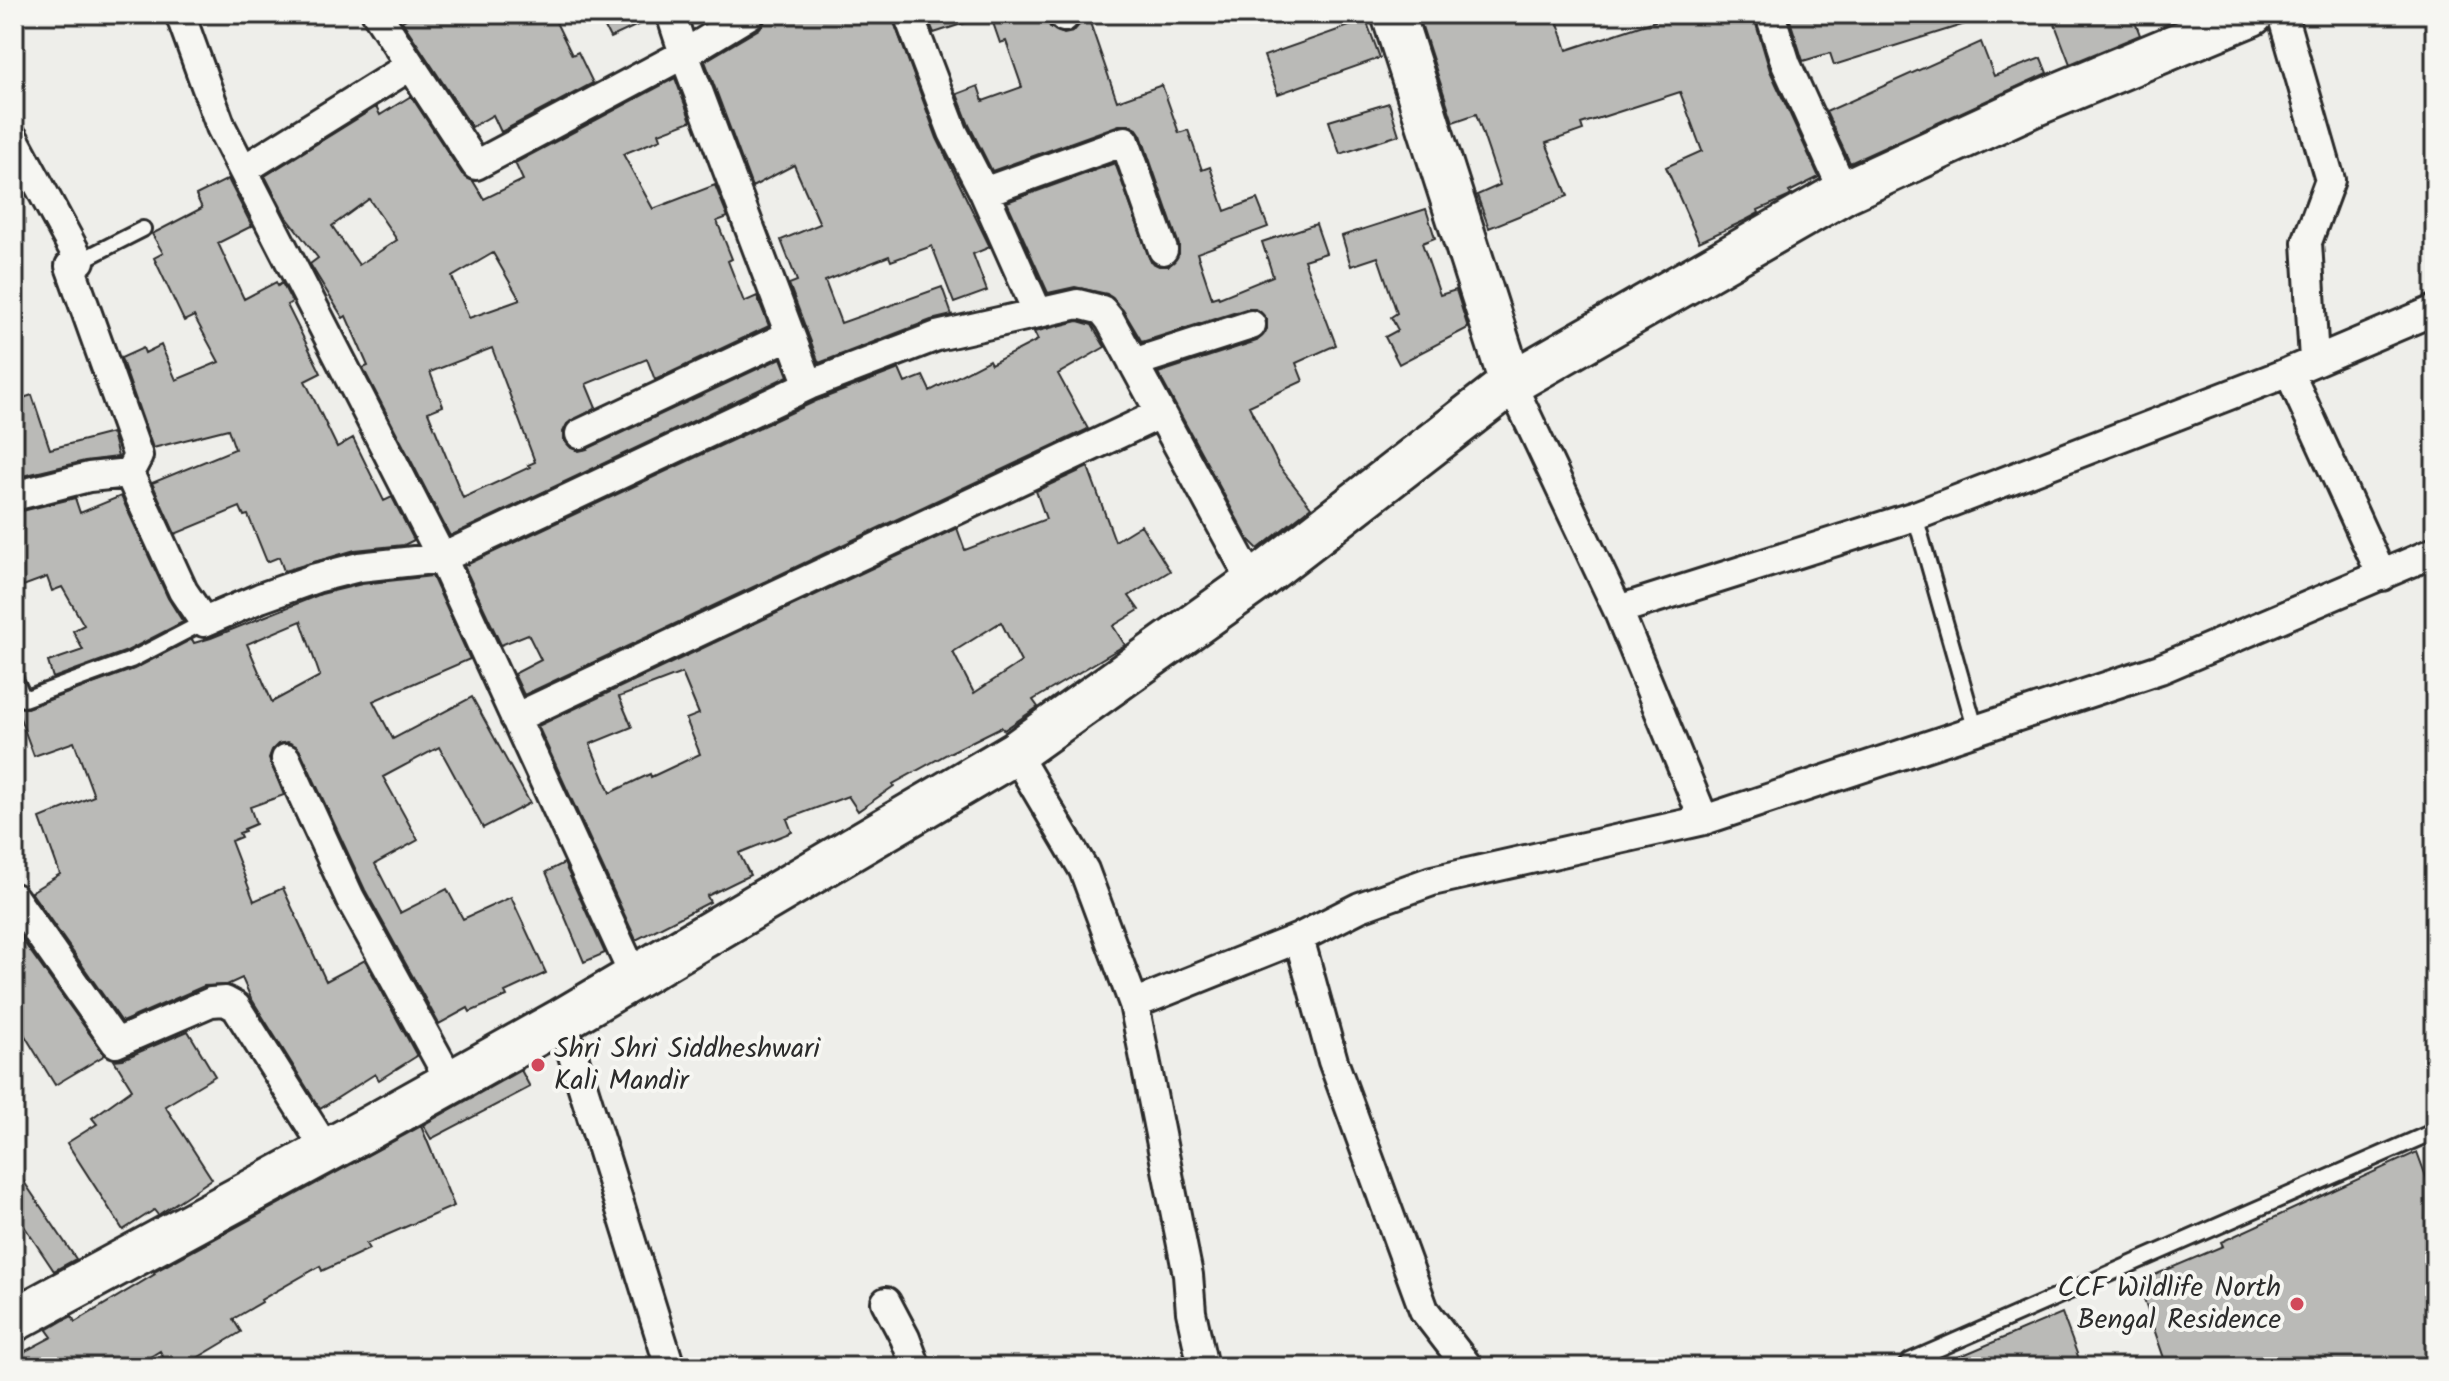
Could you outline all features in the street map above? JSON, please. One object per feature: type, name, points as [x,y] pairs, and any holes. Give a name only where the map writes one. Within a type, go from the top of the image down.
[{"type":"street","points":[[180,14],[221,127],[442,558],[635,978]]},
{"type":"street","points":[[377,14],[476,165],[684,54],[750,14]]},
{"type":"street","points":[[671,14],[809,385]]},
{"type":"street","points":[[908,14],[953,132],[984,192],[1037,311]]},
{"type":"street","points":[[1393,14],[1511,383],[1618,610],[1704,820]]},
{"type":"street","points":[[1770,14],[1786,64],[1844,192]]},
{"type":"street","points":[[14,1320],[562,1020],[1015,753],[1253,583],[1511,383],[1844,192],[2033,105],[2252,14]]},
{"type":"street","points":[[2282,14],[2330,180],[2307,242],[2314,360]]},
{"type":"street","points":[[243,170],[410,66]]},
{"type":"street","points":[[14,139],[80,261],[70,266],[138,456],[129,473]]},
{"type":"street","points":[[984,192],[1125,141],[1163,250]]},
{"type":"street","points":[[129,473],[183,591],[204,622],[316,578],[359,567],[442,558],[809,385],[937,336],[1078,304],[1102,310],[1253,583]]},
{"type":"street","points":[[1618,610],[1915,516],[2289,372],[2435,310]]},
{"type":"street","points":[[1133,363],[1251,325]]},
{"type":"street","points":[[580,434],[790,335]]},
{"type":"street","points":[[2289,372],[2382,576]]},
{"type":"street","points":[[515,718],[1160,414]]},
{"type":"street","points":[[14,496],[89,477],[129,473]]},
{"type":"street","points":[[1134,1004],[1299,938],[1360,907],[1432,881],[1704,820],[2160,669],[2435,552]]},
{"type":"street","points":[[1015,753],[1084,870],[1134,1004],[1188,1275],[1191,1312],[1203,1367]]},
{"type":"street","points":[[286,759],[350,898],[451,1082]]},
{"type":"street","points":[[14,898],[116,1043],[211,1002],[225,1001],[236,1007],[327,1151]]},
{"type":"street","points":[[1299,938],[1333,1061],[1424,1310],[1468,1367]]},
{"type":"street","points":[[562,1020],[670,1367]]},
{"type":"street","points":[[886,1302],[916,1367]]},
{"type":"lane","points":[[80,261],[143,229]]},
{"type":"lane","points":[[1915,516],[1976,731]]},
{"type":"lane","points":[[14,677],[24,699],[131,660],[204,622]]},
{"type":"lane","points":[[1905,1367],[1910,1361],[2435,1131]]},
{"type":"building","points":[[415,14],[552,14],[572,55],[578,52],[593,83],[501,132],[493,115],[472,127],[402,21]]},
{"type":"building","points":[[598,14],[654,14],[655,17],[610,38]]},
{"type":"building","points":[[767,14],[891,14],[937,138],[990,247],[973,254],[987,291],[954,303],[932,246],[891,261],[889,256],[825,281],[841,323],[942,287],[952,315],[931,320],[819,363],[789,284],[797,281],[781,240],[820,224],[794,165],[752,187],[705,61],[759,29]]},
{"type":"building","points":[[926,14],[979,14],[980,18],[934,33]]},
{"type":"building","points":[[990,14],[1045,14],[1050,27],[1064,34],[1073,32],[1079,25],[1080,14],[1087,14],[1117,101],[1162,85],[1179,133],[1188,130],[1202,170],[1210,167],[1225,211],[1257,199],[1268,227],[1197,253],[1212,298],[1273,276],[1262,242],[1316,224],[1326,253],[1304,260],[1336,345],[1296,363],[1303,381],[1249,406],[1279,466],[1311,507],[1258,549],[1248,539],[1158,373],[1257,341],[1267,329],[1267,319],[1255,309],[1246,309],[1142,342],[1123,310],[1107,294],[1075,287],[1048,293],[1007,202],[1115,163],[1151,262],[1169,266],[1179,254],[1179,245],[1141,135],[1129,125],[1119,125],[992,171],[957,94],[978,86],[983,101],[1022,87],[1006,41],[1000,43]]},
{"type":"building","points":[[1418,14],[1555,14],[1567,50],[1655,21],[1653,14],[1753,14],[1770,71],[1819,177],[1789,192],[1791,195],[1788,197],[1758,210],[1759,213],[1699,242],[1666,167],[1702,151],[1680,92],[1581,124],[1583,130],[1546,143],[1568,196],[1489,228],[1477,195],[1500,185],[1476,114],[1453,122]]},
{"type":"building","points":[[1788,14],[1867,14],[1870,22],[1891,14],[1980,14],[1981,19],[1834,65],[1830,53],[1803,61]]},
{"type":"building","points":[[2051,14],[2132,14],[2140,35],[2070,64]]},
{"type":"building","points":[[1366,20],[1380,58],[1278,94],[1264,56]]},
{"type":"building","points":[[1981,42],[1994,76],[2041,58],[2047,73],[1850,163],[1826,112]]},
{"type":"building","points":[[675,78],[691,121],[659,133],[661,139],[623,154],[653,209],[715,185],[728,217],[717,221],[732,259],[728,261],[744,302],[757,296],[769,326],[655,380],[647,359],[586,384],[596,408],[567,424],[563,432],[564,440],[571,448],[579,451],[587,449],[781,358],[788,376],[450,536],[363,368],[368,366],[346,316],[343,318],[310,264],[318,258],[285,215],[265,176],[376,107],[380,115],[411,96],[462,174],[473,181],[484,199],[523,180],[515,163]],"holes":[[[369,199],[397,240],[359,265],[332,226]],[[493,253],[520,300],[469,318],[452,277]],[[492,348],[535,462],[463,498],[428,412],[443,406],[430,372]]]},
{"type":"building","points":[[1389,103],[1399,135],[1340,154],[1329,121]]},
{"type":"building","points":[[228,179],[252,226],[218,243],[244,299],[276,282],[278,286],[282,283],[292,302],[287,305],[321,373],[305,381],[337,447],[353,438],[384,501],[392,497],[414,540],[404,545],[355,550],[284,571],[279,557],[267,562],[248,515],[244,516],[240,507],[175,534],[152,483],[235,449],[228,429],[153,448],[121,358],[143,348],[145,353],[161,345],[176,380],[219,362],[194,316],[184,321],[154,258],[163,253],[152,234],[202,208],[196,195]]},
{"type":"building","points":[[1426,209],[1435,238],[1422,243],[1440,295],[1456,290],[1468,328],[1399,364],[1385,337],[1398,330],[1391,317],[1397,313],[1378,257],[1351,266],[1342,236]]},
{"type":"building","points":[[1078,321],[1092,325],[1105,347],[1058,374],[1088,429],[524,695],[514,674],[541,660],[528,634],[501,645],[464,566],[816,401],[899,369],[905,383],[923,376],[930,391],[989,360],[991,364],[1038,340],[1034,332]]},
{"type":"building","points":[[32,395],[50,449],[112,433],[118,457],[85,461],[14,478],[14,401]]},
{"type":"building","points":[[1088,467],[1115,541],[1141,525],[1170,571],[1129,596],[1139,610],[1113,626],[1125,645],[1033,700],[1038,707],[1004,730],[1001,727],[893,784],[858,811],[848,796],[787,819],[792,832],[739,853],[750,875],[707,896],[710,902],[636,940],[538,726],[957,528],[965,550],[1046,519],[1036,491]],"holes":[[[1001,622],[1021,662],[974,693],[953,652]],[[682,673],[699,714],[686,719],[700,754],[610,793],[590,744],[632,727],[619,697]]]},
{"type":"building","points":[[121,496],[168,598],[183,622],[127,651],[53,678],[48,662],[83,650],[73,631],[84,625],[62,587],[52,591],[47,577],[14,586],[14,513],[75,498],[80,513]]},
{"type":"building","points":[[432,576],[470,659],[373,701],[393,739],[472,697],[530,803],[483,828],[439,747],[383,777],[418,840],[375,864],[400,913],[447,889],[463,919],[511,897],[546,973],[505,992],[507,996],[470,1012],[468,1008],[439,1024],[365,890],[301,752],[288,742],[278,744],[269,758],[284,795],[250,807],[256,824],[244,829],[239,833],[241,837],[231,841],[254,901],[283,888],[326,981],[365,960],[417,1056],[379,1080],[375,1074],[320,1109],[251,998],[242,978],[227,985],[204,986],[122,1022],[31,892],[60,874],[40,818],[94,796],[74,742],[34,756],[14,702],[19,707],[27,708],[134,669],[192,639],[194,643],[211,638],[321,594],[362,584]],"holes":[[[301,621],[320,676],[272,702],[247,644]]]},
{"type":"building","points":[[564,863],[605,953],[584,962],[546,872]]},
{"type":"building","points":[[20,937],[105,1055],[55,1085],[24,1034],[14,1042],[14,940]]},
{"type":"building","points":[[188,1031],[215,1076],[165,1106],[212,1179],[158,1215],[154,1210],[123,1230],[67,1143],[97,1124],[92,1118],[132,1089],[114,1060]]},
{"type":"building","points":[[521,1070],[530,1087],[431,1139],[423,1125]]},
{"type":"building","points":[[421,1126],[454,1206],[366,1244],[369,1249],[322,1271],[320,1266],[261,1300],[233,1319],[241,1332],[182,1367],[168,1367],[160,1351],[134,1367],[14,1367],[14,1357],[52,1337],[47,1330],[72,1316],[75,1322],[154,1272]]},
{"type":"building","points":[[2417,1152],[2435,1201],[2435,1367],[2167,1367],[2138,1282],[2223,1246],[2221,1242]]},
{"type":"building","points":[[14,1167],[76,1259],[54,1271],[14,1211]]},
{"type":"building","points":[[2062,1313],[2082,1367],[1935,1367]]},
{"type":"place","name":"Shri Shri Siddheshwari Kali Mandir","points":[[538,1065]]},
{"type":"place","name":"CCF Wildlife North Bengal Residence","points":[[2297,1304]]}]
